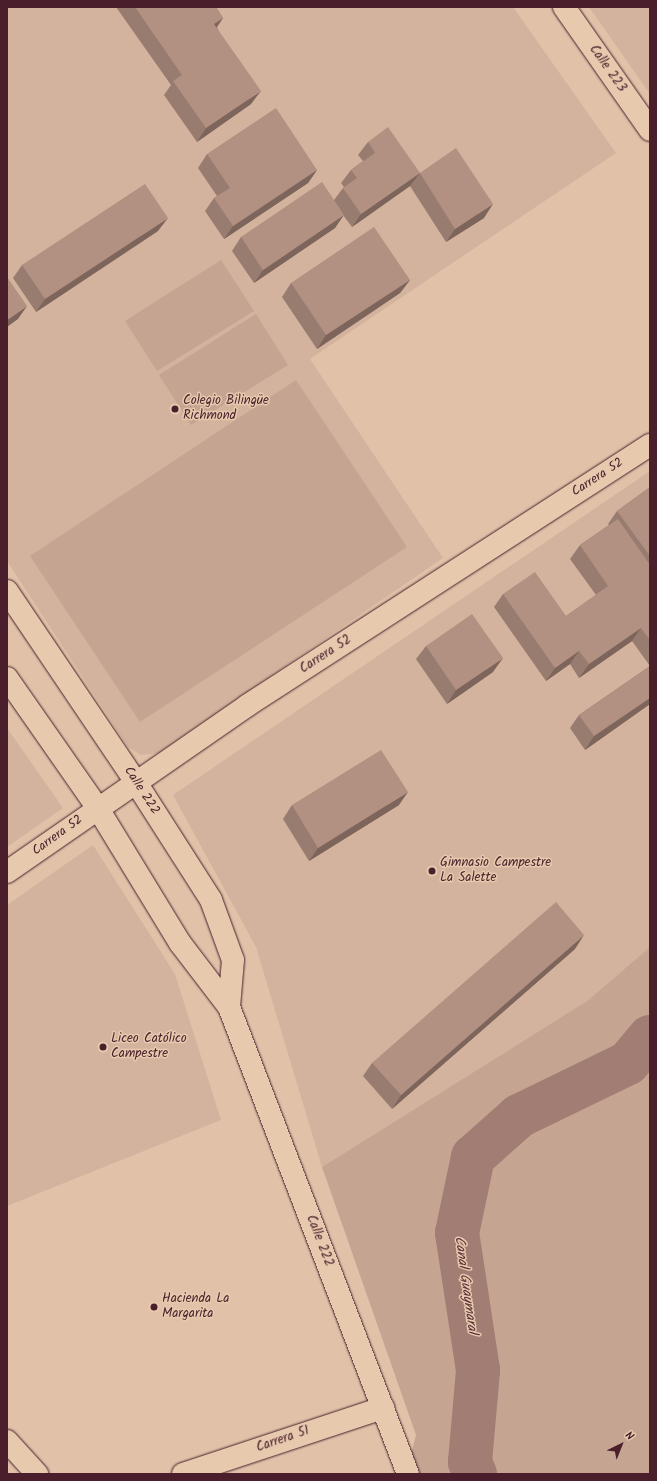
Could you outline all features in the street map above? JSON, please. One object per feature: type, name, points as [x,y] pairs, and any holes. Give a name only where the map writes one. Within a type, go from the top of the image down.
[{"type":"street","name":"Calle 223","points":[[564,7],[650,130]]},
{"type":"street","name":"Carrera 52","points":[[7,872],[97,807],[248,705],[650,444]]},
{"type":"street","name":"Calle 222","points":[[7,591],[136,781],[214,907],[233,960],[229,1007]]},
{"type":"street","name":"Calle 222","points":[[7,678],[97,807],[180,943],[229,1007],[408,1474]]},
{"type":"street","name":"Carrera 51","points":[[183,1474],[383,1408]]},
{"type":"street","points":[[7,1441],[37,1474]]},
{"type":"shaded area","name":"Colegio Bilingüe Richmond","points":[[7,7],[513,7],[616,153],[310,359],[443,558],[159,753],[141,755],[128,747],[7,561]]},
{"type":"shaded area","points":[[589,7],[650,7],[650,94]]},
{"type":"shaded area","points":[[221,260],[254,311],[157,371],[125,321]]},
{"type":"shaded area","points":[[256,314],[288,365],[191,425],[159,375]]},
{"type":"shaded area","points":[[296,380],[407,547],[140,722],[30,556]]},
{"type":"shaded area","name":"Gimnasio Campestre La Salette","points":[[650,471],[650,947],[587,1001],[322,1167],[256,947],[173,795]]},
{"type":"shaded area","points":[[7,728],[63,808],[7,847]]},
{"type":"shaded area","name":"Liceo Católico Campestre","points":[[93,845],[175,974],[221,1120],[7,1206],[7,905]]},
{"type":"shaded area","points":[[650,947],[650,1474],[406,1474],[416,1435],[322,1167],[587,1001]]},
{"type":"building","points":[[135,7],[216,7],[223,18],[214,24],[261,91],[206,128],[173,81],[182,75]]},
{"type":"building","points":[[276,108],[317,170],[233,226],[214,198],[230,188],[207,154]]},
{"type":"building","points":[[388,127],[420,173],[361,214],[343,188],[357,178],[351,170],[375,153],[368,142]]},
{"type":"building","points":[[456,148],[493,204],[455,229],[420,173]]},
{"type":"building","points":[[322,182],[344,215],[263,270],[241,237]]},
{"type":"building","points":[[145,184],[168,218],[45,299],[22,265]]},
{"type":"building","points":[[374,227],[410,280],[326,335],[291,283]]},
{"type":"building","points":[[7,277],[27,306],[7,320]]},
{"type":"building","points":[[650,487],[650,556],[617,511]]},
{"type":"building","points":[[618,519],[650,565],[650,640],[641,628],[589,664],[579,651],[555,668],[503,594],[535,572],[566,616],[608,586],[580,545]]},
{"type":"building","points":[[472,614],[503,658],[456,690],[426,646]]},
{"type":"building","points":[[650,666],[650,698],[594,736],[579,715]]},
{"type":"building","points":[[381,750],[408,792],[318,848],[292,805]]},
{"type":"building","points":[[556,902],[584,935],[401,1095],[372,1063]]},
{"type":"waterway","name":"Canal Guaymaral","points":[[475,1474],[470,1462],[478,1370],[457,1233],[473,1157],[519,1116],[628,1063],[650,1037]]},
{"type":"place","name":"Colegio Bilingüe Richmond","points":[[175,409]]},
{"type":"place","name":"Gimnasio Campestre La Salette","points":[[432,871]]},
{"type":"place","name":"Liceo Católico Campestre","points":[[103,1047]]},
{"type":"place","name":"Hacienda La Margarita","points":[[154,1307]]}]
